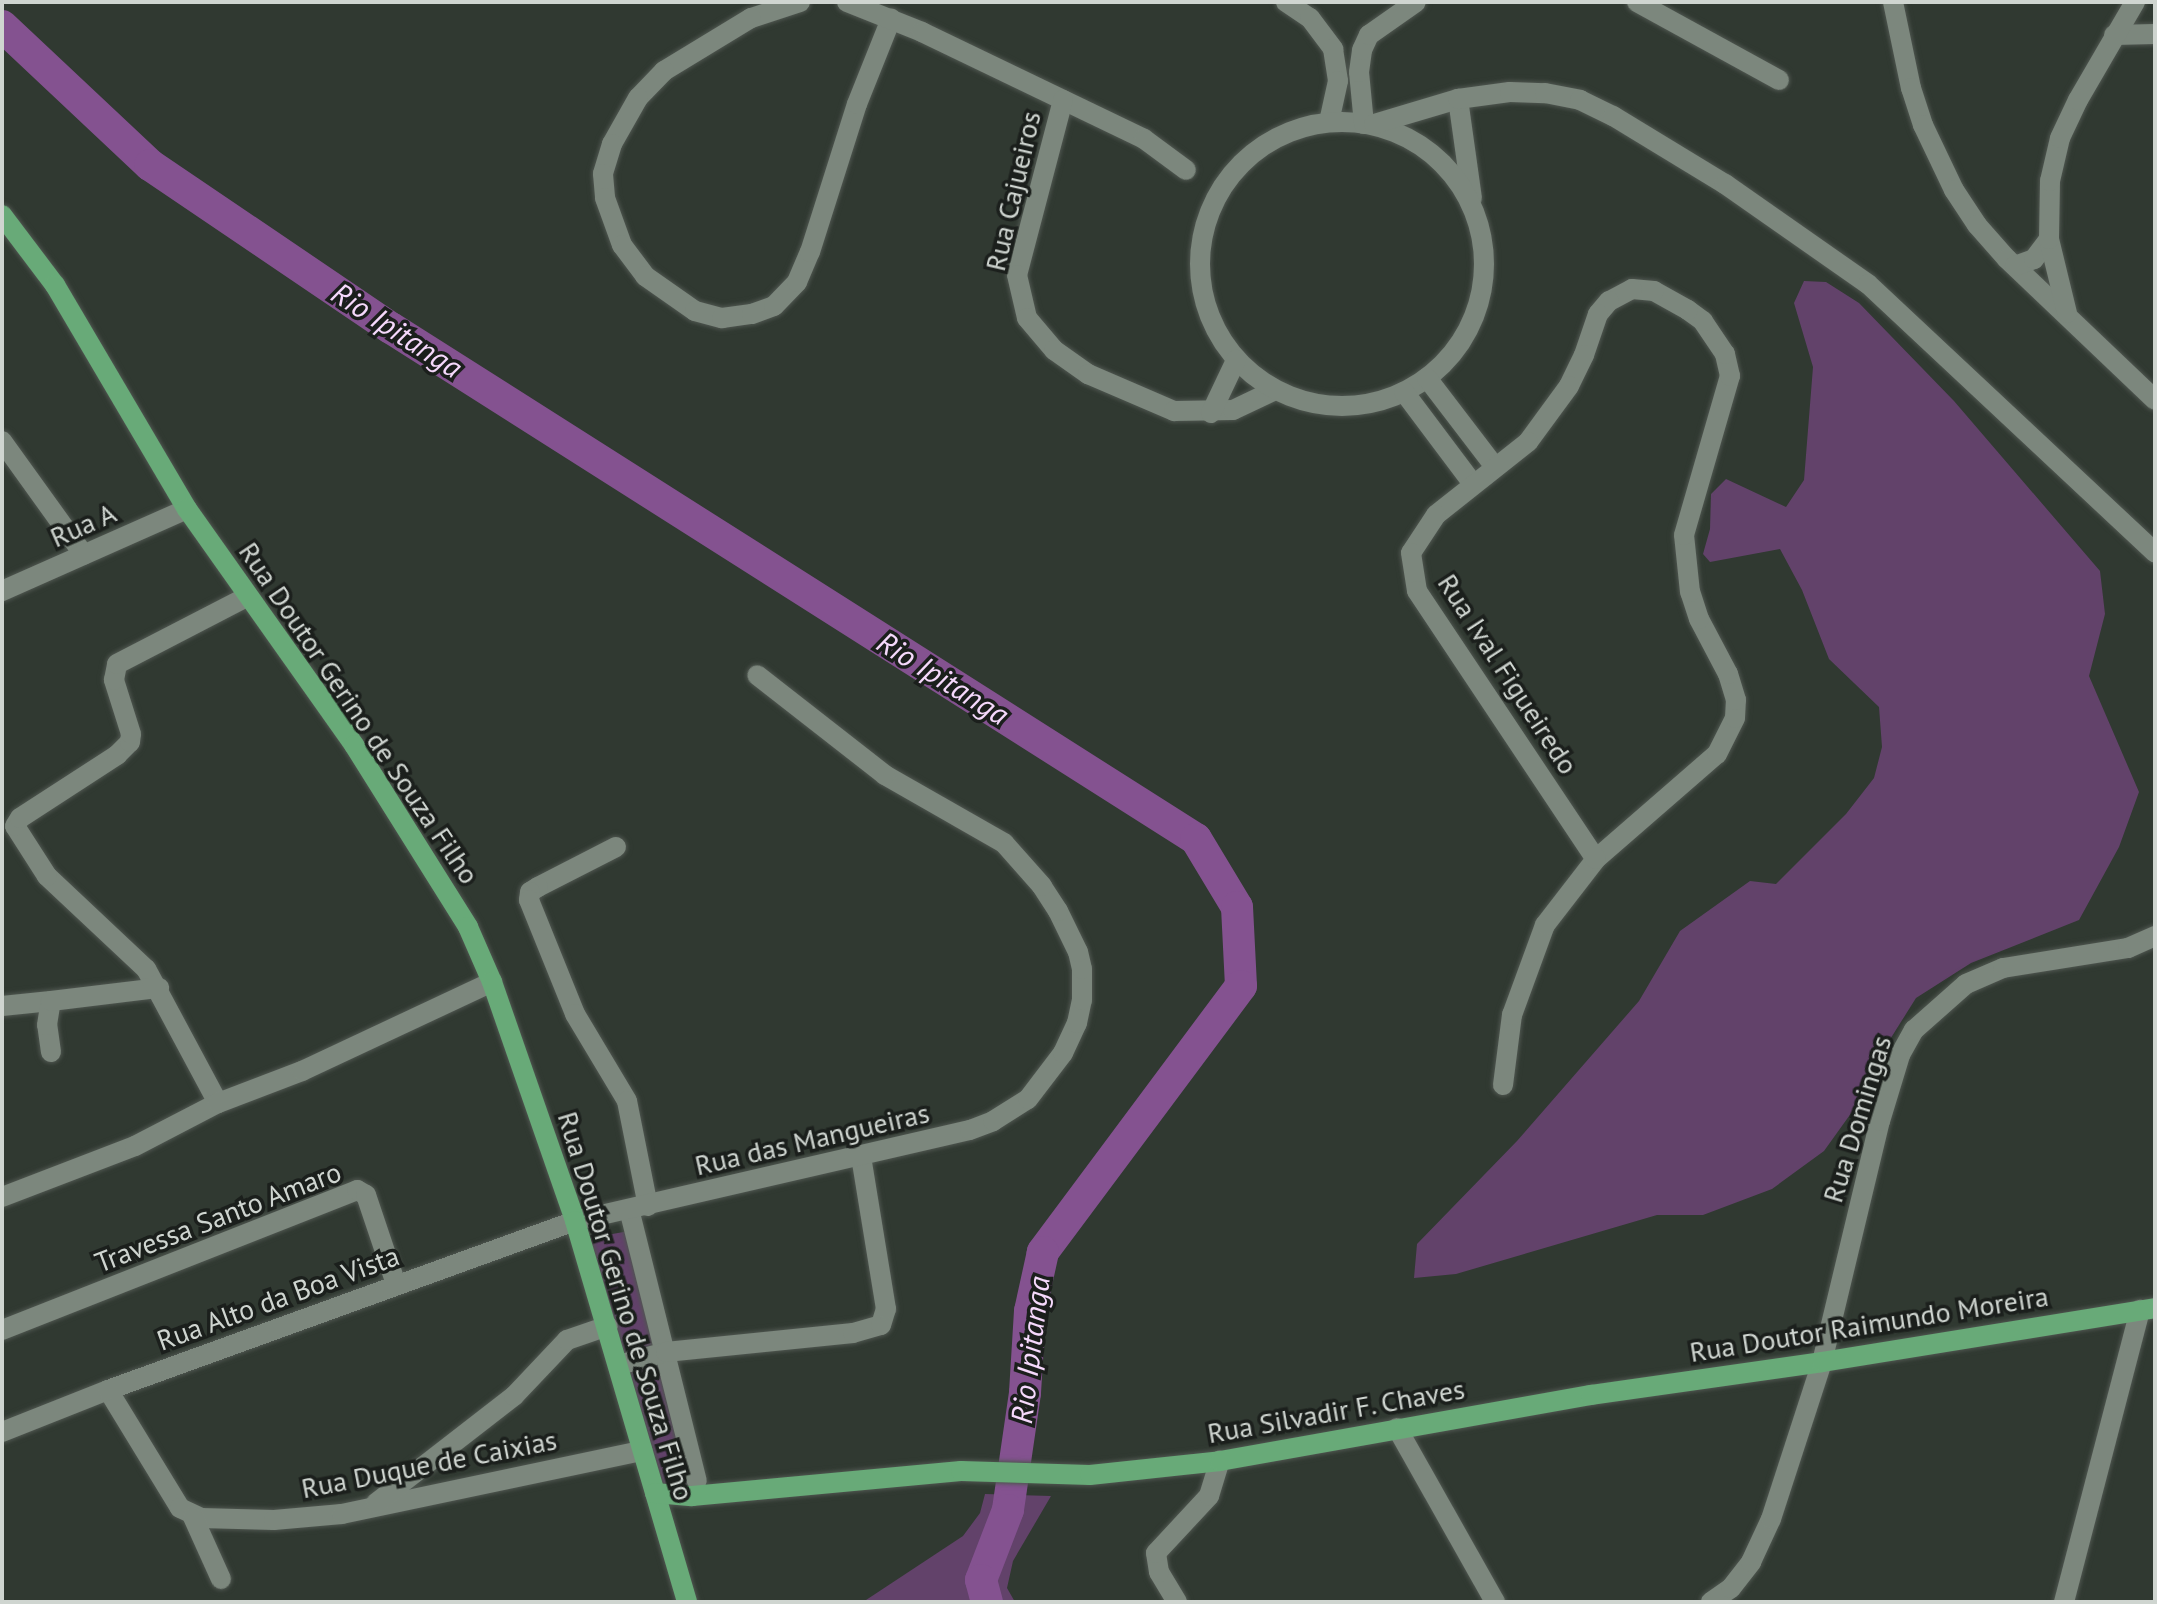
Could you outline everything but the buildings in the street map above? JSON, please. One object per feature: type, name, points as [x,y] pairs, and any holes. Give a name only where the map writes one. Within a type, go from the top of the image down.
[{"type":"main road","name":"Rua Doutor Gerino de Souza Filho","points":[[2,215],[55,285],[187,509],[246,597],[354,745],[468,927],[492,982],[575,1221],[687,1602]]},
{"type":"main road","name":"Rua Doutor Raimundo Moreira","points":[[1591,1395],[1822,1362],[2147,1309]]},
{"type":"main road","name":"Rua Silvadir F. Chaves","points":[[655,1493],[961,1471],[1090,1475],[1220,1461],[1591,1395]]},
{"type":"main road","points":[[665,1526],[694,1488]]},
{"type":"street","points":[[800,2],[751,18],[664,71],[638,98],[612,144],[603,174],[605,198],[622,245],[645,276],[695,311],[722,318],[752,314],[774,306],[797,282],[810,252],[857,104],[891,19]]},
{"type":"street","points":[[847,2],[891,19],[1144,139],[1186,170]]},
{"type":"street","points":[[1286,2],[1310,18],[1327,37],[1338,65],[1338,81],[1329,122]]},
{"type":"street","points":[[1327,37],[1350,41],[1369,35],[1416,2]]},
{"type":"street","points":[[1637,2],[1779,80]]},
{"type":"street","points":[[1893,2],[1911,88],[1940,162],[1977,225],[2015,266],[2155,400]]},
{"type":"street","points":[[2067,313],[2049,239],[2050,181],[2060,138],[2114,35],[2135,2]]},
{"type":"street","points":[[2114,35],[2155,34]]},
{"type":"street","points":[[1369,35],[1359,61],[1369,124]]},
{"type":"street","points":[[1369,124],[1458,99],[1510,92],[1545,93],[1580,100],[1624,122],[1725,184],[1868,284],[2155,553]]},
{"type":"street","points":[[1458,99],[1473,206],[1484,243],[1484,281],[1474,318],[1455,351],[1427,378],[1404,392],[1355,406],[1310,403],[1273,391],[1236,360],[1212,322],[1200,279],[1203,234],[1219,192],[1248,157],[1286,133],[1329,122],[1369,124],[1415,141],[1449,169],[1473,206]]},
{"type":"street","name":"Rua Cajueiros","points":[[1063,100],[1017,275],[1027,318],[1054,350],[1088,374],[1165,409],[1211,413]]},
{"type":"street","points":[[2015,266],[2034,259],[2049,239]]},
{"type":"street","name":"Rua Ival Figueiredo","points":[[1503,1085],[1512,1015],[1545,925],[1596,859],[1717,754],[1735,718],[1736,700],[1728,674],[1699,619],[1690,592],[1684,535],[1730,376],[1717,338],[1688,310],[1654,291],[1632,289],[1618,295],[1598,314],[1584,355],[1552,412],[1528,442],[1436,515],[1411,553],[1417,591],[1596,859]]},
{"type":"street","points":[[1211,413],[1236,360]]},
{"type":"street","points":[[1427,378],[1495,467]]},
{"type":"street","points":[[1211,413],[1233,410],[1273,391]]},
{"type":"street","points":[[1404,392],[1473,484]]},
{"type":"street","points":[[2,441],[84,555]]},
{"type":"street","name":"Rua A","points":[[2,591],[187,509]]},
{"type":"street","points":[[218,1103],[159,988],[135,957],[99,928],[47,876],[23,843],[15,826],[20,818],[117,755],[130,742],[131,732],[114,680],[117,664],[246,597]]},
{"type":"street","name":"Rua das Mangueiras","points":[[575,1221],[861,1157],[993,1121],[1028,1099],[1047,1078],[1077,1023],[1083,983],[1078,952],[1042,886],[1004,843],[885,775],[757,675]]},
{"type":"street","points":[[616,847],[546,883],[528,896],[575,1014],[627,1101],[639,1208],[694,1488]]},
{"type":"street","name":"Rua Domingas","points":[[1711,1602],[1731,1588],[1751,1562],[1771,1519],[1822,1362],[1880,1121],[1900,1055],[1914,1030],[1966,984],[2003,968],[2128,948],[2155,936]]},
{"type":"street","points":[[2,1197],[135,1146],[218,1103],[328,1059],[492,982]]},
{"type":"street","points":[[2,1006],[159,988]]},
{"type":"street","points":[[51,1001],[47,1025],[51,1052]]},
{"type":"street","points":[[619,1365],[666,1352],[853,1333],[878,1327],[886,1309],[861,1157]]},
{"type":"street","name":"Travessa Santo Amaro","points":[[2,1330],[357,1190],[366,1195],[396,1284]]},
{"type":"street","name":"Rua Alto da Boa Vista","points":[[2,1432],[108,1390],[575,1221]]},
{"type":"street","points":[[2064,1602],[2147,1309]]},
{"type":"street","points":[[370,1508],[514,1396],[567,1340],[608,1326]]},
{"type":"street","points":[[108,1390],[187,1512],[221,1579]]},
{"type":"street","points":[[1397,1428],[1495,1602]]},
{"type":"street","name":"Rua Duque de Caixias","points":[[187,1512],[274,1520],[342,1514],[642,1451]]},
{"type":"street","points":[[1177,1602],[1159,1572],[1156,1553],[1209,1496],[1220,1461]]},
{"type":"shaded area","points":[[1804,281],[1826,282],[1859,303],[1954,401],[2100,571],[2105,614],[2089,676],[2139,792],[2119,847],[2079,920],[1971,963],[1916,998],[1889,1041],[1862,1098],[1824,1151],[1772,1189],[1703,1215],[1657,1215],[1456,1274],[1414,1278],[1417,1244],[1517,1141],[1639,1001],[1680,931],[1750,881],[1776,884],[1846,814],[1874,778],[1882,747],[1879,707],[1829,659],[1802,590],[1780,549],[1710,562],[1703,554],[1710,529],[1711,494],[1726,479],[1786,507],[1804,480],[1813,367],[1794,303]]},
{"type":"shaded area","points":[[629,1231],[697,1487],[664,1493],[590,1238]]},
{"type":"shaded area","points":[[985,1494],[1051,1496],[1013,1561],[1007,1588],[1015,1602],[863,1602],[963,1536],[980,1513]]},
{"type":"waterway","name":"Rio Ipitanga","points":[[2,26],[150,165],[391,328],[1196,839],[1237,907],[1241,986],[1043,1252],[1030,1311],[1025,1393],[1008,1510],[981,1580],[987,1602]]}]
